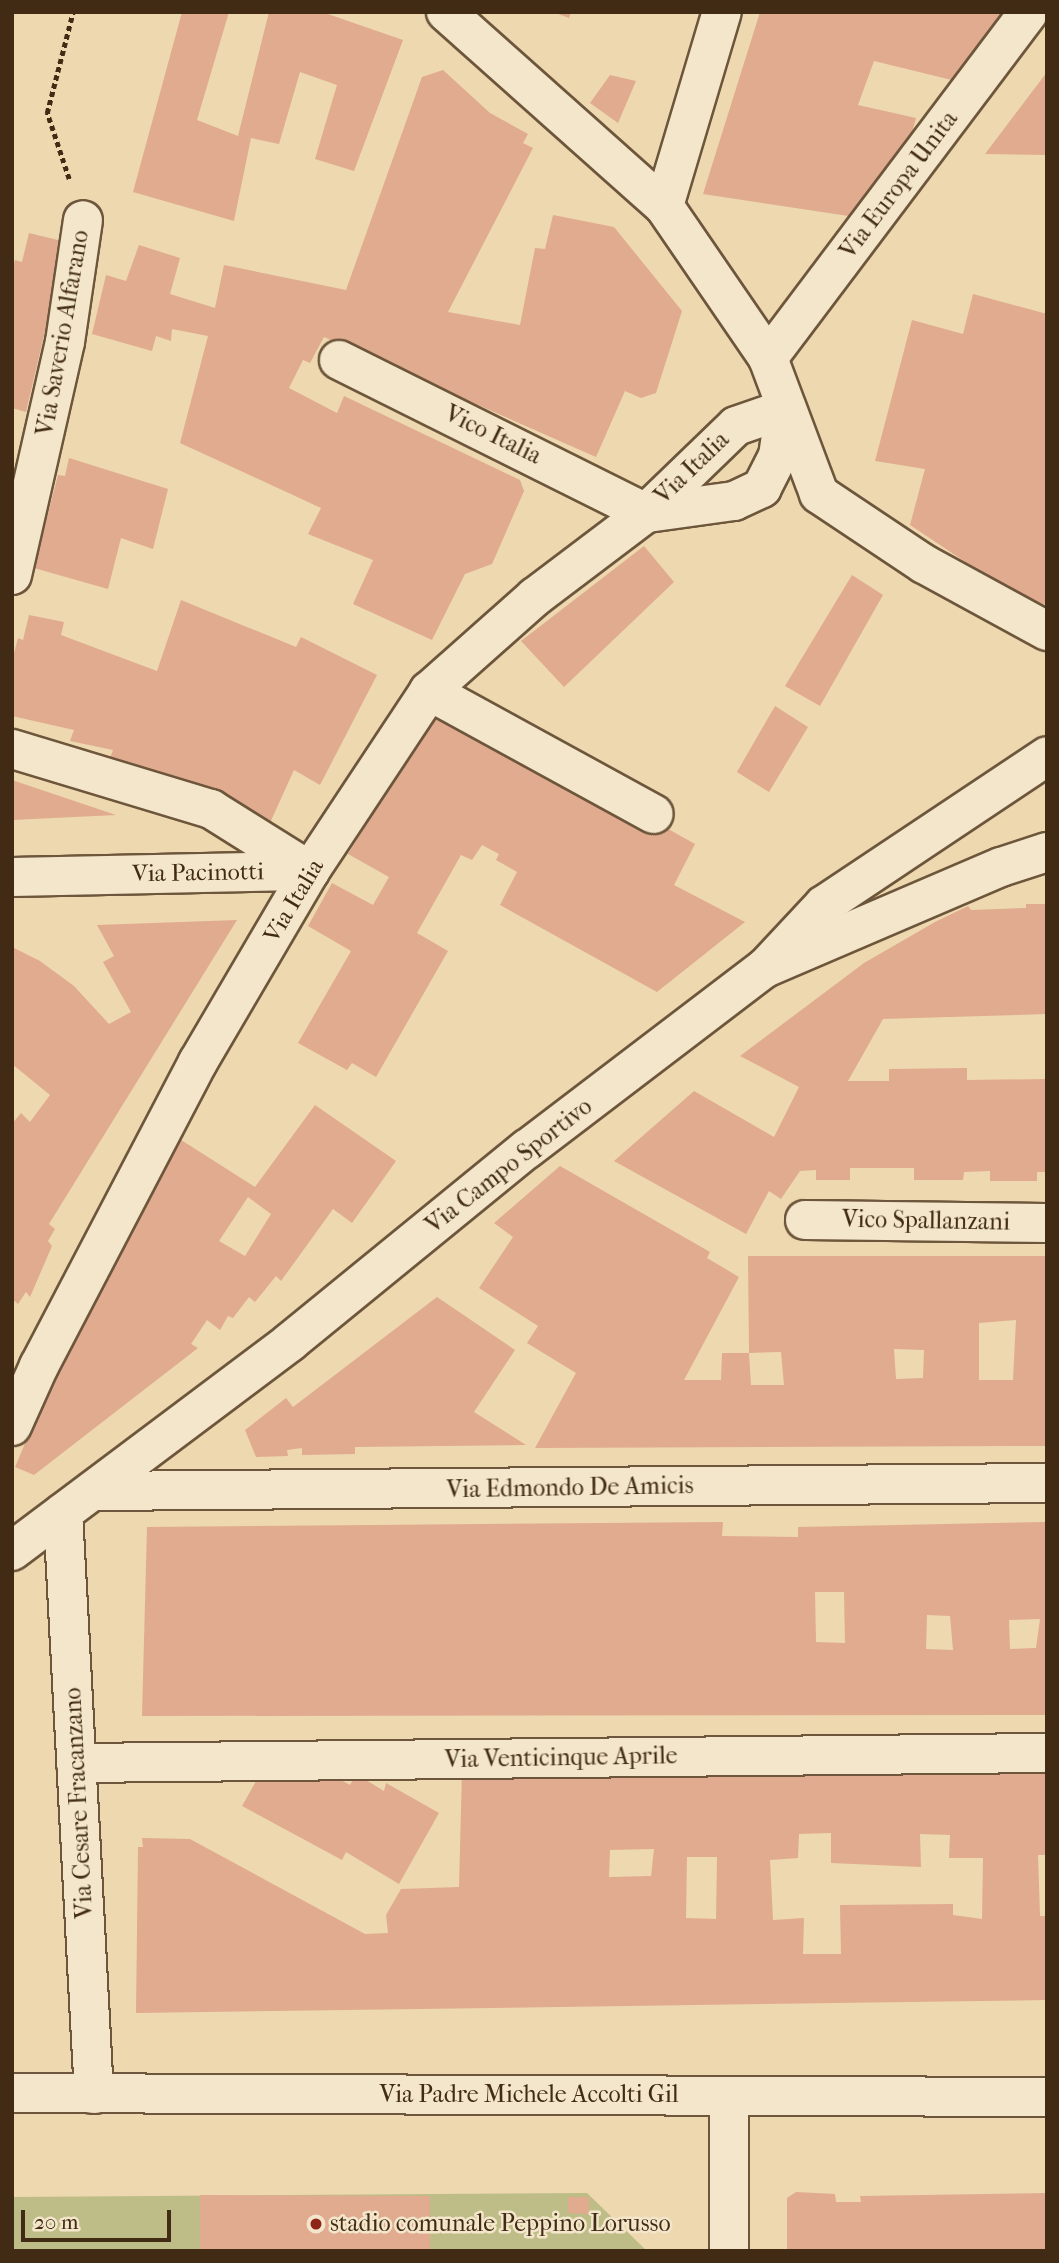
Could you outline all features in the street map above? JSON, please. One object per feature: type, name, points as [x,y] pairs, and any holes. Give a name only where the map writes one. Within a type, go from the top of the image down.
[{"type":"street","points":[[446,12],[664,206],[768,358],[819,494],[925,564],[1047,631]]},
{"type":"street","points":[[664,206],[722,12]]},
{"type":"street","name":"Via Europa Unita","points":[[768,358],[1029,12]]},
{"type":"street","name":"Via Saverio Alfarano","points":[[12,575],[65,342],[83,220]]},
{"type":"street","name":"Vico Italia","points":[[340,360],[646,513]]},
{"type":"street","name":"Via Italia","points":[[12,1426],[26,1356],[310,871],[429,691],[535,597],[646,513],[736,426],[785,409],[778,456],[762,488],[734,501],[646,513]]},
{"type":"street","points":[[429,691],[653,814]]},
{"type":"street","name":"Via Pacinotti","points":[[12,749],[211,809],[310,871]]},
{"type":"street","points":[[765,968],[824,905],[1047,756]]},
{"type":"street","name":"Via Campo Sportivo","points":[[12,1551],[290,1342],[527,1149],[765,968],[1002,867],[1047,852]]},
{"type":"street","name":"Via Pacinotti","points":[[12,877],[310,871]]},
{"type":"street","name":"Vico Spallanzani","points":[[805,1220],[1047,1223]]},
{"type":"street","name":"Via Edmondo De Amicis","points":[[78,1502],[1047,1483]]},
{"type":"street","name":"Via Cesare Fracanzano","points":[[78,1502],[76,1763],[94,2094]]},
{"type":"street","name":"Via Venticinque Aprile","points":[[76,1763],[1047,1753]]},
{"type":"street","name":"Via Padre Michele Accolti Gil","points":[[12,2093],[1047,2097]]},
{"type":"street","points":[[729,2096],[729,2251]]},
{"type":"path","name":"Via Saverio Alfarano","points":[[73,12],[47,113],[83,220]]},
{"type":"shaded area","name":"stadio comunale Peppino Lorusso","points":[[587,2193],[647,2251],[12,2251],[12,2197]]},
{"type":"building","points":[[182,12],[229,12],[197,120],[238,136],[269,12],[322,12],[403,40],[354,171],[315,159],[337,85],[300,72],[279,144],[251,138],[234,221],[133,192]]},
{"type":"building","points":[[553,12],[571,12],[569,18]]},
{"type":"building","points":[[760,12],[1015,12],[960,82],[874,61],[858,105],[916,118],[906,154],[862,218],[703,194]]},
{"type":"building","points":[[443,70],[490,113],[528,134],[523,143],[533,148],[448,312],[520,325],[535,248],[545,249],[553,215],[614,227],[682,311],[656,393],[641,398],[625,391],[596,457],[324,337],[310,363],[303,360],[289,388],[337,413],[344,396],[520,480],[524,491],[492,564],[465,574],[432,640],[353,604],[373,560],[308,534],[321,508],[180,443],[208,336],[172,329],[171,341],[156,336],[152,351],[92,334],[106,275],[126,281],[139,245],[180,258],[170,294],[215,308],[224,265],[346,290],[422,77]]},
{"type":"building","points":[[1047,72],[1047,155],[985,154]]},
{"type":"building","points":[[610,75],[636,81],[618,123],[590,103]]},
{"type":"building","points":[[29,233],[66,242],[26,412],[12,408],[12,271],[15,260],[22,262]]},
{"type":"building","points":[[973,294],[1047,314],[1047,605],[1018,597],[910,525],[925,469],[875,461],[912,320],[963,334]]},
{"type":"building","points":[[69,458],[168,489],[153,549],[121,538],[108,589],[34,568],[58,475],[65,476]]},
{"type":"building","points":[[644,546],[674,582],[564,687],[521,641]]},
{"type":"building","points":[[852,575],[883,595],[820,706],[785,686]]},
{"type":"building","points":[[181,600],[296,647],[301,637],[377,675],[320,785],[294,770],[269,825],[202,785],[196,791],[110,758],[113,750],[70,741],[74,730],[12,716],[12,661],[18,638],[23,640],[29,615],[64,622],[61,635],[157,671]]},
{"type":"building","points":[[442,702],[695,844],[674,885],[745,922],[657,992],[500,905],[517,872],[496,860],[499,854],[482,845],[472,860],[461,855],[417,933],[448,951],[376,1077],[352,1063],[347,1070],[298,1043],[351,951],[308,926],[332,883],[373,905],[389,877],[348,854]]},
{"type":"building","points":[[775,706],[808,727],[769,792],[737,772]]},
{"type":"building","points":[[12,780],[116,815],[12,820]]},
{"type":"building","points":[[1026,904],[1047,904],[1047,1014],[883,1019],[848,1081],[889,1081],[889,1069],[967,1068],[967,1080],[1047,1079],[1047,1172],[1037,1172],[1037,1181],[990,1181],[990,1171],[964,1172],[963,1180],[914,1180],[914,1168],[850,1168],[850,1180],[816,1180],[816,1170],[800,1171],[781,1199],[769,1191],[746,1234],[614,1161],[694,1091],[774,1137],[799,1087],[740,1056],[864,963],[935,922],[968,906],[971,910],[1026,908]]},
{"type":"building","points":[[237,920],[49,1224],[55,1229],[48,1241],[52,1246],[30,1297],[26,1292],[18,1304],[12,1299],[12,1124],[21,1113],[30,1122],[50,1095],[12,1064],[12,947],[40,961],[74,986],[109,1024],[131,1012],[103,962],[114,956],[97,925]]},
{"type":"building","points":[[315,1105],[396,1161],[352,1223],[333,1209],[281,1281],[276,1276],[255,1302],[249,1297],[233,1318],[228,1316],[220,1330],[207,1320],[191,1344],[198,1348],[34,1475],[15,1467],[92,1285],[178,1138],[255,1187]],"holes":[[[248,1197],[271,1214],[245,1256],[219,1241]]]},
{"type":"building","points":[[560,1166],[710,1252],[707,1258],[739,1277],[684,1380],[721,1380],[722,1353],[749,1353],[748,1256],[1047,1256],[1047,1446],[535,1448],[576,1373],[527,1343],[538,1326],[479,1288],[513,1237],[494,1223]],"holes":[[[1016,1320],[1013,1380],[979,1380],[979,1323]],[[894,1349],[924,1350],[923,1378],[896,1379]],[[781,1352],[784,1385],[751,1385],[749,1353]]]},
{"type":"building","points":[[437,1297],[515,1350],[474,1412],[526,1445],[355,1447],[355,1454],[302,1455],[302,1448],[287,1450],[288,1456],[256,1457],[245,1430],[286,1398],[293,1407]]},
{"type":"building","points":[[723,1522],[722,1536],[798,1537],[798,1527],[1047,1522],[1047,1715],[142,1716],[147,1527]],"holes":[[[815,1592],[844,1592],[845,1643],[816,1642]],[[927,1615],[950,1616],[953,1650],[926,1649]],[[1040,1619],[1036,1648],[1010,1649],[1009,1620]]]},
{"type":"building","points":[[263,1769],[323,1770],[350,1785],[356,1774],[384,1791],[386,1783],[439,1813],[399,1884],[346,1852],[342,1860],[242,1806]]},
{"type":"building","points":[[462,1771],[1047,1773],[1047,1855],[1038,1855],[1040,1916],[1047,1916],[1047,2000],[136,2013],[138,1847],[143,1847],[142,1838],[190,1839],[365,1934],[388,1933],[386,1915],[401,1889],[459,1887]],"holes":[[[831,1833],[831,1863],[921,1867],[920,1834],[950,1835],[949,1858],[983,1858],[982,1919],[953,1915],[953,1904],[840,1905],[841,1954],[803,1954],[804,1918],[773,1920],[770,1860],[798,1858],[799,1834]],[[654,1849],[651,1876],[609,1877],[610,1850]],[[687,1857],[717,1857],[716,1919],[686,1918]]]},
{"type":"building","points":[[796,2192],[835,2194],[836,2202],[861,2202],[860,2196],[1047,2193],[1047,2251],[787,2251],[787,2198]]},
{"type":"building","points":[[200,2195],[430,2196],[430,2251],[200,2251]]},
{"type":"building","points":[[568,2197],[589,2197],[589,2214],[568,2213]]},
{"type":"place","name":"stadio comunale Peppino Lorusso","points":[[316,2224]]}]
